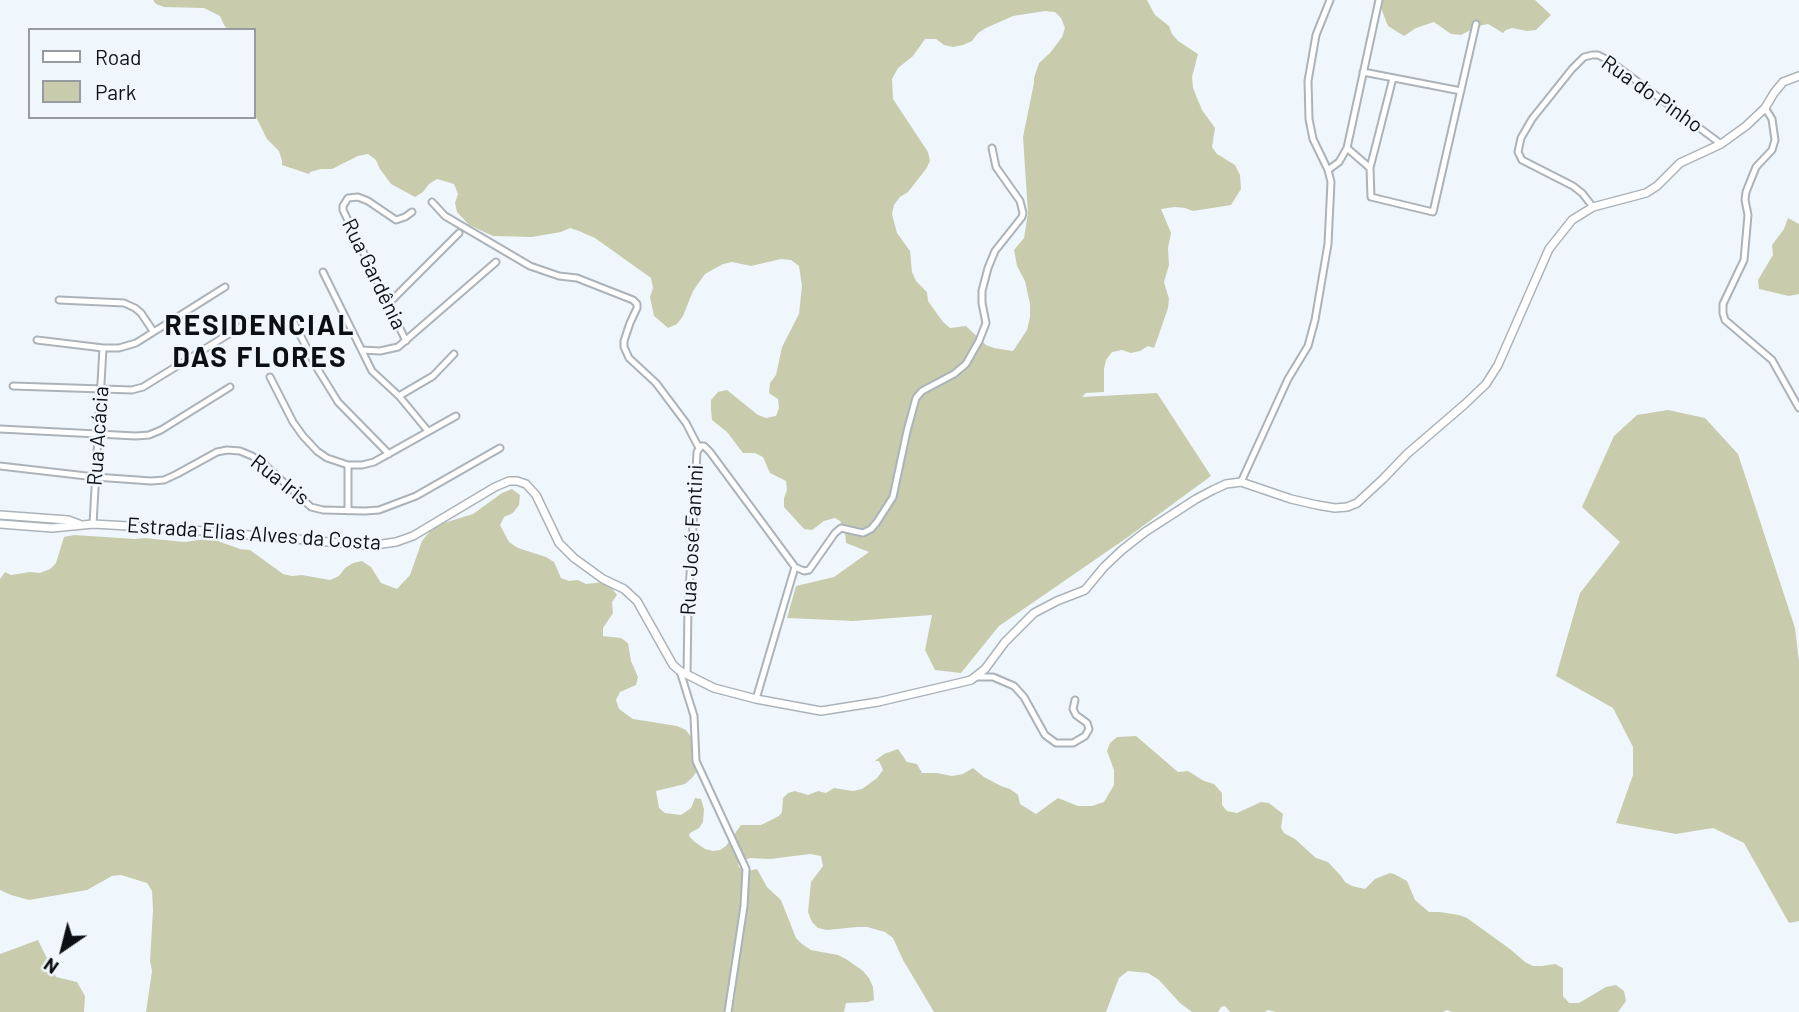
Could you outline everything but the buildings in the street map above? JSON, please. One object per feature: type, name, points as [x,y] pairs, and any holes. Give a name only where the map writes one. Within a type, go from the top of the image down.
[{"type":"street","points":[[1241,482],[1288,379],[1308,346],[1315,320],[1328,244],[1331,181],[1313,139],[1309,119],[1308,81],[1316,35],[1330,0]]},
{"type":"street","points":[[1328,170],[1339,162],[1347,148],[1379,0]]},
{"type":"street","points":[[1393,78],[1370,168],[1371,197],[1433,212],[1476,24]]},
{"type":"street","name":"Rua do Pinho","points":[[1593,206],[1582,192],[1522,159],[1518,152],[1524,131],[1559,84],[1584,57],[1598,55],[1610,61],[1721,144]]},
{"type":"street","points":[[1363,72],[1461,91]]},
{"type":"street","points":[[975,677],[1034,613],[1085,590],[1122,550],[1166,517],[1226,484],[1241,482],[1292,499],[1335,508],[1357,503],[1407,454],[1486,384],[1549,249],[1572,220],[1593,206],[1646,192],[1657,186],[1680,163],[1721,144],[1746,126],[1765,108],[1783,82],[1799,76]]},
{"type":"street","points":[[1765,108],[1773,118],[1775,140],[1772,149],[1756,167],[1746,192],[1748,215],[1744,260],[1723,304],[1723,313],[1726,320],[1772,360],[1799,408]]},
{"type":"street","points":[[756,699],[795,567],[809,570],[841,528],[863,533],[877,522],[893,497],[916,398],[922,391],[954,374],[973,354],[986,323],[982,291],[988,268],[995,251],[1023,213],[1020,201],[996,167],[992,148]]},
{"type":"street","points":[[1347,148],[1370,168]]},
{"type":"street","name":"Rua Gardênia","points":[[406,341],[345,219],[343,206],[348,198],[358,197],[396,220],[412,212]]},
{"type":"street","points":[[432,202],[445,216],[530,266],[559,276],[577,278],[633,300],[637,308],[624,347],[629,358],[656,383],[686,423],[699,448]]},
{"type":"street","points":[[389,303],[459,233]]},
{"type":"street","points":[[362,350],[390,350],[398,347],[496,262]]},
{"type":"street","points":[[323,271],[372,372],[399,396],[428,431]]},
{"type":"street","points":[[37,340],[119,348],[136,343],[225,288]]},
{"type":"street","points":[[59,300],[124,303],[141,313],[153,331]]},
{"type":"street","points":[[13,386],[100,390],[132,390],[143,387],[250,321]]},
{"type":"street","points":[[293,321],[338,402],[389,454]]},
{"type":"street","name":"Rua Acácia","points":[[93,524],[103,348]]},
{"type":"street","points":[[399,396],[433,376],[454,354]]},
{"type":"street","points":[[270,377],[303,436],[327,458],[348,465],[374,462],[456,416]]},
{"type":"street","points":[[0,429],[149,435],[230,387]]},
{"type":"street","name":"Rua Iris","points":[[0,466],[150,481],[164,480],[217,452],[240,451],[266,467],[311,507],[323,510],[379,510],[416,496],[499,447]]},
{"type":"street","name":"Rua José Fantini","points":[[728,1012],[744,906],[746,869],[696,761],[694,716],[683,673],[699,448],[707,448],[795,567]]},
{"type":"street","points":[[348,465],[348,511]]},
{"type":"street","name":"Estrada Elias Alves da Costa","points":[[0,524],[51,528],[93,524],[363,545],[382,544],[413,536],[495,487],[509,481],[517,481],[526,484],[536,495],[559,543],[574,558],[603,579],[624,589],[637,601],[673,665],[714,688],[821,711],[878,702],[975,677]]},
{"type":"street","name":"Estrada Elias Alves da Costa","points":[[0,515],[68,520],[80,524]]},
{"type":"street","points":[[975,677],[993,677],[1014,686],[1024,696],[1045,735],[1056,743],[1073,743],[1085,736],[1089,729],[1087,723],[1076,715],[1073,709],[1075,700]]},
{"type":"green space","points":[[153,0],[1147,0],[1155,15],[1169,26],[1178,41],[1198,54],[1192,77],[1193,88],[1202,110],[1215,128],[1212,147],[1217,154],[1235,165],[1240,175],[1241,189],[1231,205],[1193,211],[1175,207],[1161,209],[1171,233],[1169,265],[1164,282],[1169,299],[1154,348],[1148,346],[1131,353],[1122,350],[1112,352],[1104,369],[1104,392],[1086,393],[1082,397],[1157,393],[1211,476],[999,626],[961,673],[935,670],[925,650],[932,615],[853,621],[787,618],[796,586],[834,577],[869,552],[846,543],[845,530],[835,518],[824,521],[812,530],[804,529],[784,507],[786,481],[770,473],[763,457],[755,453],[743,453],[727,432],[712,420],[711,400],[718,392],[727,390],[758,415],[766,418],[776,416],[778,399],[769,393],[770,383],[776,375],[782,347],[799,314],[802,286],[799,266],[791,260],[781,259],[751,266],[732,262],[723,264],[705,274],[693,291],[683,316],[677,324],[668,328],[654,316],[650,297],[653,288],[651,278],[595,238],[579,231],[570,228],[532,237],[493,236],[469,225],[457,212],[455,203],[458,194],[454,184],[437,179],[415,197],[391,184],[376,160],[368,154],[332,169],[321,169],[309,174],[282,165],[279,151],[267,139],[256,117],[256,28],[226,28],[220,16],[204,8],[164,7]],"holes":[[[1045,11],[1055,12],[1065,28],[1062,37],[1039,63],[1034,78],[1023,137],[1028,213],[1024,238],[1014,250],[1017,266],[1025,281],[1030,317],[1027,330],[1013,351],[994,348],[986,345],[966,326],[950,328],[943,322],[928,301],[927,292],[916,281],[912,272],[910,251],[897,233],[892,214],[894,205],[908,192],[930,161],[928,152],[893,99],[892,79],[898,68],[913,56],[925,39],[936,39],[953,47],[972,41],[986,28],[1013,16]]]},
{"type":"green space","points":[[1378,0],[1535,0],[1551,15],[1536,30],[1512,28],[1503,33],[1488,24],[1461,35],[1451,34],[1434,22],[1416,28],[1404,36],[1388,26]]},
{"type":"green space","points":[[1788,218],[1799,224],[1799,294],[1789,296],[1759,289],[1758,280],[1773,255],[1772,245],[1784,229]]},
{"type":"green space","points":[[1668,410],[1705,418],[1738,454],[1795,628],[1799,662],[1799,921],[1789,923],[1744,843],[1713,828],[1676,834],[1616,823],[1633,775],[1633,747],[1613,708],[1556,676],[1580,593],[1620,542],[1582,507],[1614,436],[1637,415]]},
{"type":"green space","points":[[512,489],[520,495],[519,505],[513,513],[504,517],[500,525],[509,542],[554,562],[561,578],[586,584],[604,582],[617,595],[612,602],[613,613],[603,628],[603,636],[621,638],[628,643],[631,661],[638,677],[636,685],[620,692],[616,700],[619,709],[633,719],[677,726],[686,730],[691,737],[699,763],[697,771],[685,784],[656,791],[659,808],[665,813],[681,815],[691,808],[695,798],[701,799],[704,809],[703,822],[689,836],[705,849],[720,850],[726,846],[741,825],[761,825],[779,816],[783,798],[788,793],[795,791],[808,795],[818,791],[826,793],[834,788],[853,791],[862,789],[883,770],[879,761],[875,761],[898,749],[907,762],[917,764],[922,773],[952,776],[973,768],[984,777],[1010,789],[1018,795],[1020,804],[1036,814],[1058,798],[1078,806],[1092,806],[1104,802],[1114,785],[1114,770],[1107,751],[1110,743],[1117,737],[1136,736],[1178,772],[1188,771],[1214,784],[1222,793],[1222,805],[1227,811],[1237,813],[1261,802],[1269,803],[1283,814],[1281,828],[1284,833],[1316,858],[1328,862],[1345,882],[1352,886],[1365,889],[1375,879],[1394,874],[1407,881],[1415,900],[1429,912],[1467,918],[1533,966],[1555,964],[1563,968],[1563,996],[1569,1003],[1579,1003],[1606,987],[1616,985],[1624,991],[1626,1001],[1618,1012],[1230,1012],[1225,1006],[1218,1012],[1192,1012],[1159,980],[1148,973],[1128,971],[1119,978],[1106,1012],[934,1012],[893,938],[885,932],[867,927],[827,930],[818,928],[812,922],[808,912],[811,882],[823,866],[821,856],[810,854],[770,859],[750,858],[738,862],[739,867],[747,871],[757,869],[767,887],[781,900],[796,938],[802,944],[811,950],[846,959],[869,978],[874,1000],[846,1003],[844,1012],[146,1012],[152,971],[150,961],[153,910],[152,891],[147,883],[121,875],[112,876],[87,890],[29,900],[0,890],[0,579],[5,572],[11,575],[40,573],[50,569],[56,563],[64,537],[74,535],[185,542],[205,539],[250,550],[283,574],[292,576],[330,580],[339,576],[353,563],[362,561],[371,567],[381,583],[397,589],[410,575],[422,541],[434,526],[473,514]]},
{"type":"green space","points":[[38,940],[56,977],[77,982],[85,996],[84,1012],[0,1012],[0,954]]},
{"type":"district","name":"RESIDENCIAL DAS FLORES","points":[[260,342]]}]
